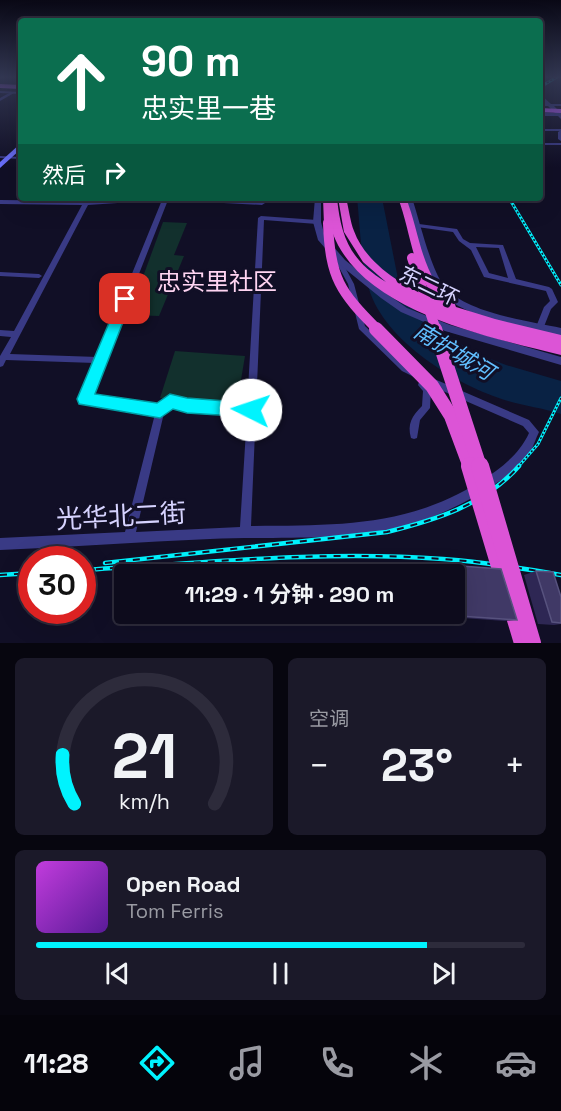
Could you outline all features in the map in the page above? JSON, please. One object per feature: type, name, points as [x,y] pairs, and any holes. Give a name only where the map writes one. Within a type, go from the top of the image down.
[{"type":"highway","points":[[327,201],[329,255],[338,284],[348,300],[432,386],[451,416],[464,446],[523,643]]},
{"type":"highway","name":"东二环","points":[[333,201],[344,259],[385,286],[412,303],[470,326],[561,350]]},
{"type":"highway","name":"东二环","points":[[342,201],[343,218],[352,242],[374,267],[412,294],[470,317],[561,340]]},
{"type":"highway","points":[[401,201],[532,643]]},
{"type":"highway","points":[[321,238],[344,259]]},
{"type":"highway","points":[[415,255],[423,241]]},
{"type":"highway","points":[[415,255],[434,292],[470,317]]},
{"type":"main road","points":[[543,109],[558,111]]},
{"type":"main road","points":[[0,166],[4,158],[18,147]]},
{"type":"street","points":[[543,130],[561,131],[561,142],[543,144]]},
{"type":"street","points":[[0,202],[117,201]]},
{"type":"street","points":[[160,411],[85,399],[165,201]]},
{"type":"street","points":[[245,532],[262,201]]},
{"type":"street","points":[[318,201],[317,222],[321,238],[362,280],[404,310],[448,328],[561,361]]},
{"type":"street","points":[[409,201],[438,283],[454,300],[480,311],[561,332]]},
{"type":"street","points":[[85,203],[2,361],[100,360]]},
{"type":"street","points":[[261,218],[317,222]]},
{"type":"street","points":[[419,226],[455,230],[461,240],[474,249],[486,275],[549,289],[554,302],[548,307],[540,327]]},
{"type":"street","points":[[469,245],[501,246],[513,281]]},
{"type":"street","points":[[344,259],[362,327],[427,389],[426,408],[416,418],[414,435]]},
{"type":"street","points":[[0,274],[39,276]]},
{"type":"street","points":[[0,333],[17,334]]},
{"type":"street","name":"光华北二街","points":[[0,544],[245,532],[335,531],[400,522],[454,503],[498,477],[532,441],[534,432],[526,423],[405,369]]},
{"type":"street","points":[[129,538],[160,411],[170,401],[187,405],[251,410]]},
{"type":"green space","points":[[163,222],[187,223],[174,255],[184,256],[159,316],[129,315]]},
{"type":"green space","points":[[175,351],[245,356],[237,404],[160,398]]},
{"type":"water","name":"南护城河","points":[[357,201],[383,201],[401,294],[423,320],[475,353],[506,365],[561,381],[561,414],[508,401],[467,385],[446,373],[407,344],[390,327],[378,308],[369,289],[362,256]]},
{"type":"building","points":[[465,566],[501,569],[517,620],[465,616]]},
{"type":"building","points":[[536,571],[553,572],[561,597],[561,623],[552,622]]},
{"type":"railway","points":[[511,201],[561,285]]},
{"type":"railway","points":[[518,467],[538,444],[561,398]]},
{"type":"railway","points":[[105,563],[387,532],[441,516],[475,501],[506,480],[519,466]]},
{"type":"railway","points":[[96,569],[262,558],[353,556],[458,560],[561,575]]},
{"type":"railway","points":[[0,575],[18,574]]},
{"type":"district","name":"忠实里社区","points":[[217,282]]},
{"type":"route","points":[[125,299],[85,399],[160,411],[170,401],[187,405],[251,410]]}]
